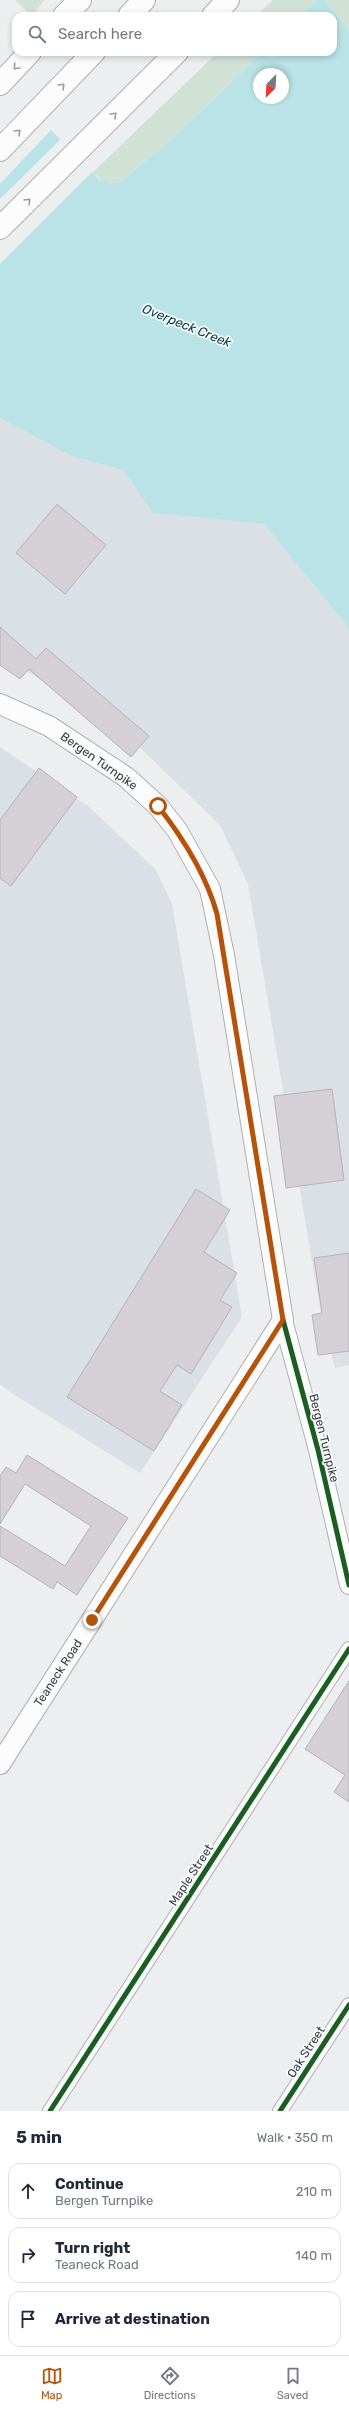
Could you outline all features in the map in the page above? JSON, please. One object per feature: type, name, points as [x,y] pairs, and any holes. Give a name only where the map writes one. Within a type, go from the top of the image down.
[{"type":"highway","points":[[133,12],[144,0]]},
{"type":"highway","points":[[1,84],[26,56]]},
{"type":"highway","points":[[0,150],[90,56]]},
{"type":"highway","points":[[0,228],[173,56]]},
{"type":"main road","name":"Bergen Turnpike","points":[[0,704],[49,726],[126,777],[158,806],[177,830],[210,889],[224,955],[283,1320]]},
{"type":"main road","name":"Teaneck Road","points":[[0,1764],[283,1320]]},
{"type":"street","name":"Bergen Turnpike","points":[[283,1320],[318,1450],[349,1585]]},
{"type":"street","name":"Maple Street","points":[[50,2111],[349,1649]]},
{"type":"street","name":"Oak Street","points":[[280,2111],[349,2004]]},
{"type":"shaded area","points":[[0,418],[71,456],[123,470],[153,513],[264,524],[349,628],[349,1365],[335,1368],[321,1314],[248,884],[220,825],[136,744],[27,671],[0,660]]},
{"type":"shaded area","points":[[0,747],[88,806],[156,870],[172,904],[242,1317],[140,1473],[10,1392],[0,1384]]},
{"type":"green space","points":[[15,0],[44,0],[35,12],[28,12]]},
{"type":"green space","points":[[273,0],[317,0],[304,12],[260,12]]},
{"type":"green space","points":[[325,0],[349,0],[349,31],[337,16],[337,12],[334,12]]},
{"type":"green space","points":[[214,56],[259,56],[170,141],[119,183],[104,181],[98,178],[93,172]]},
{"type":"water","points":[[317,0],[325,0],[334,12],[304,12]]},
{"type":"water","name":"Overpeck Creek","points":[[337,16],[349,31],[349,628],[264,524],[153,513],[123,470],[71,456],[0,418],[0,83],[53,132],[99,179],[111,183],[119,183],[170,141],[259,56],[337,56]]},
{"type":"pier","points":[[0,81],[52,129],[0,184]]},
{"type":"pier","points":[[62,138],[94,170],[0,264],[0,199]]},
{"type":"building","points":[[57,504],[106,545],[65,594],[16,553]]},
{"type":"building","points":[[0,627],[36,659],[46,648],[149,736],[131,757],[29,669],[20,679],[0,665]]},
{"type":"building","points":[[39,768],[77,797],[11,886],[0,878],[0,820]]},
{"type":"building","points":[[332,1089],[344,1180],[286,1188],[274,1096]]},
{"type":"building","points":[[196,1189],[230,1210],[204,1252],[237,1273],[220,1300],[232,1307],[191,1374],[177,1365],[160,1391],[182,1405],[154,1451],[67,1397]]},
{"type":"building","points":[[349,1253],[349,1351],[318,1355],[312,1315],[322,1313],[314,1258]]},
{"type":"building","points":[[27,1455],[128,1518],[77,1595],[57,1582],[53,1589],[0,1556],[0,1526],[65,1566],[91,1526],[25,1484],[0,1524],[0,1476],[6,1467],[16,1473]]},
{"type":"building","points":[[349,1681],[349,1802],[334,1792],[345,1775],[305,1749]]},
{"type":"cycle path","points":[[283,1320],[318,1450],[349,1585]]},
{"type":"cycle path","points":[[50,2111],[349,1649]]},
{"type":"cycle path","points":[[280,2111],[349,2005]]},
{"type":"route","points":[[92,1620],[283,1320],[217,914],[210,889],[195,861],[177,830],[158,806]]}]
